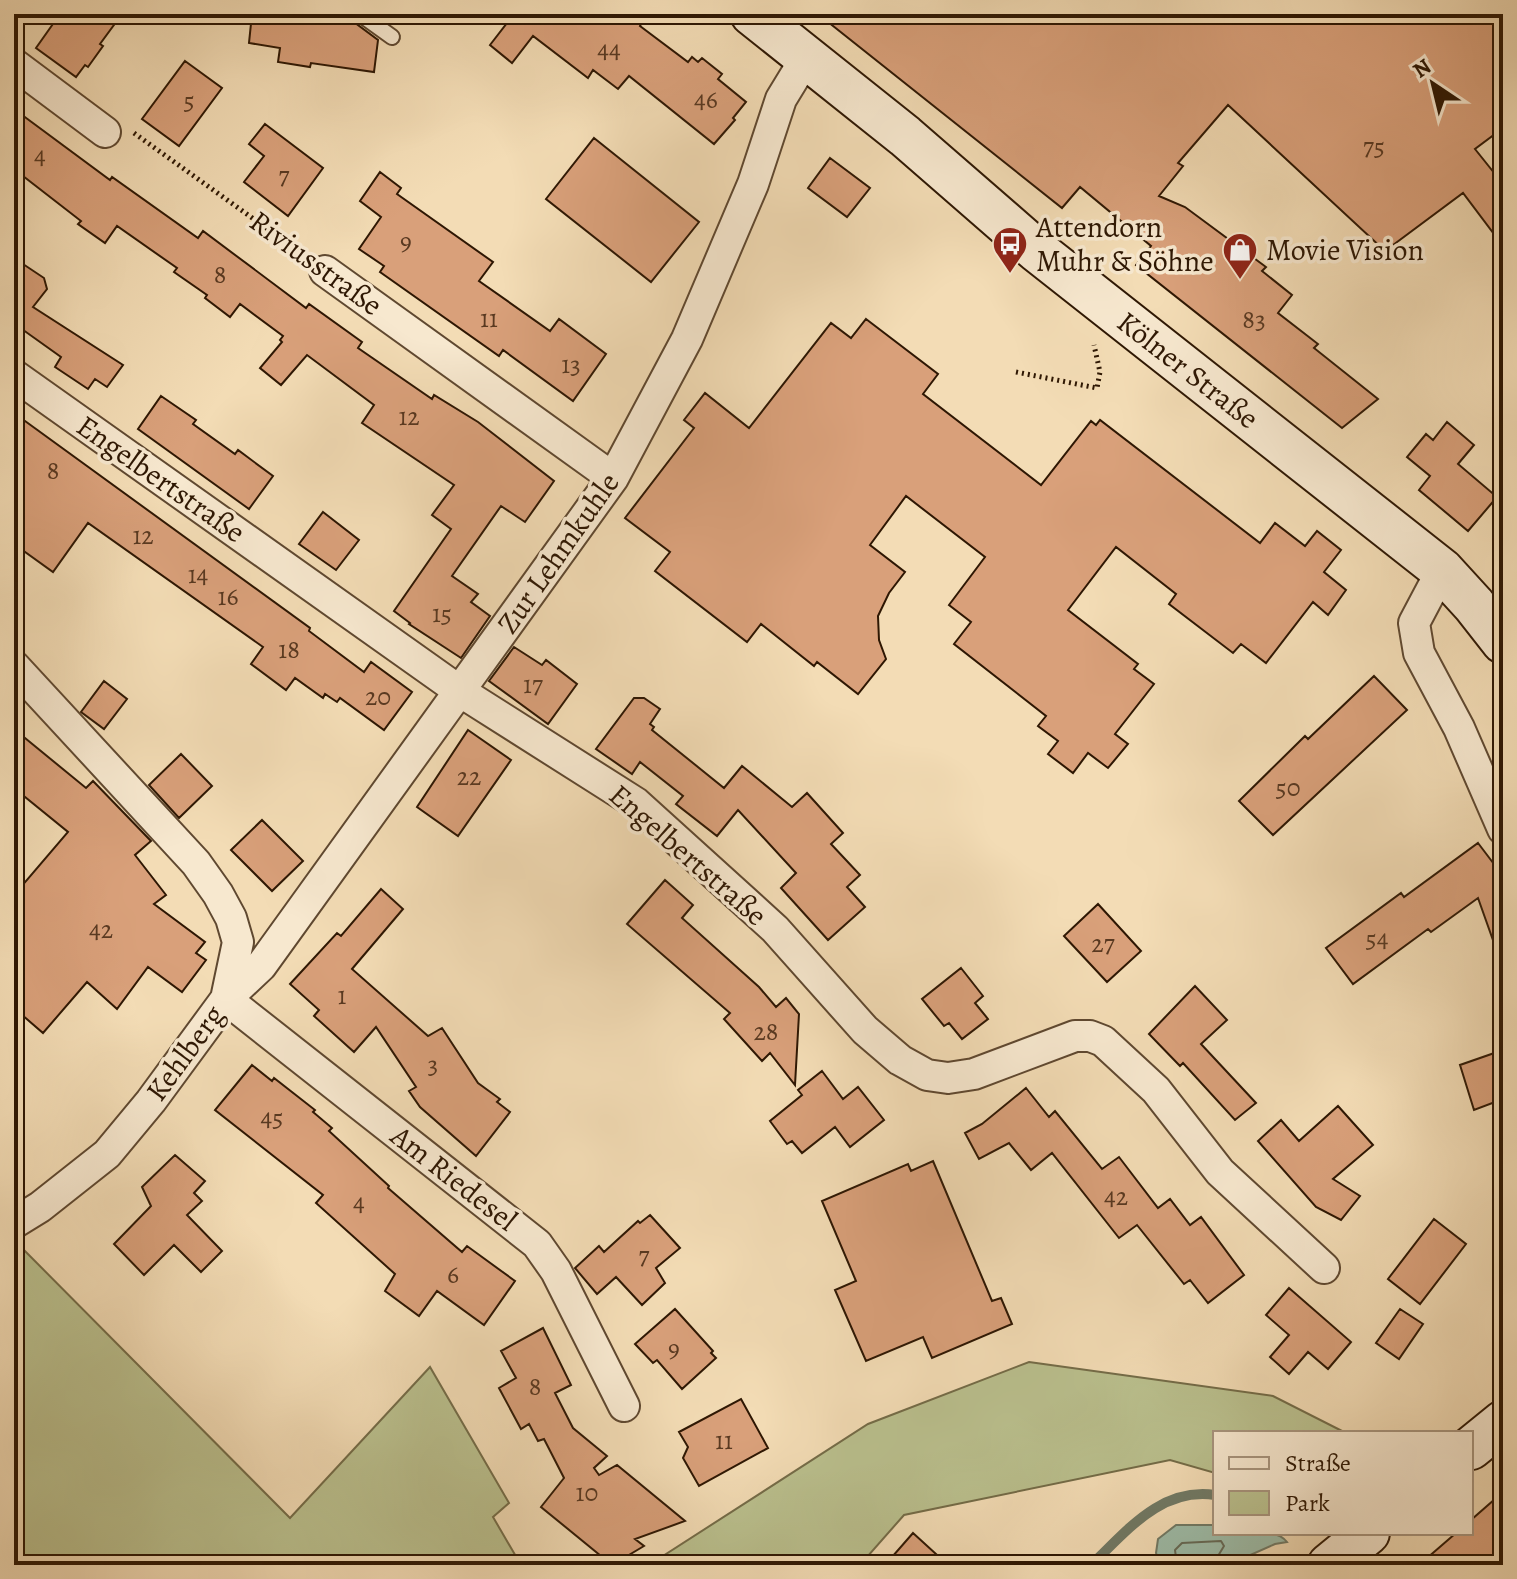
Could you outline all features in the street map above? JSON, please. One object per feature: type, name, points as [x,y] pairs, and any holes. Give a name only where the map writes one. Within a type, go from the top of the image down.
[{"type":"street","name":"Kölner Straße","points":[[764,19],[806,58],[905,136],[1036,250],[1442,570],[1503,642]]},
{"type":"street","name":"Zur Lehmkuhle","points":[[226,999],[261,966],[613,478],[687,339],[753,184],[781,99],[806,58]]},
{"type":"street","points":[[14,64],[105,132]]},
{"type":"street","name":"Riviusstraße","points":[[325,271],[613,478]]},
{"type":"street","name":"Engelbertstraße","points":[[14,375],[461,692],[636,803],[775,929],[865,1030],[900,1060],[927,1075],[948,1078],[974,1074],[1075,1036],[1090,1036],[1103,1041],[1156,1090],[1220,1172],[1324,1268]]},
{"type":"street","points":[[1442,570],[1414,623],[1419,653],[1459,728],[1503,829]]},
{"type":"street","name":"Kehlberg","points":[[14,666],[196,863],[231,918],[238,942],[226,999],[151,1101],[107,1154],[40,1207],[14,1223]]},
{"type":"street","name":"Am Riedesel","points":[[226,999],[537,1244],[556,1271],[624,1406]]},
{"type":"street","points":[[1473,1446],[1503,1422]]},
{"type":"street","points":[[1329,1565],[1366,1535]]},
{"type":"lane","points":[[360,14],[392,37]]},
{"type":"path","name":"Riviusstraße","points":[[105,132],[132,131],[325,271]]},
{"type":"path","points":[[1016,372],[1097,388]]},
{"type":"green space","points":[[16,1242],[290,1518],[430,1367],[509,1503],[493,1517],[521,1565],[14,1565]]},
{"type":"green space","points":[[1029,1362],[1273,1396],[1342,1431],[1213,1431],[1213,1472],[1170,1460],[904,1515],[860,1565],[649,1565],[868,1424]]},
{"type":"water","points":[[1176,1525],[1213,1525],[1213,1535],[1276,1535],[1287,1542],[1275,1544],[1228,1565],[1160,1565],[1156,1553],[1158,1539]]},
{"type":"building","points":[[60,14],[122,14],[88,67],[85,65],[76,77],[36,48]]},
{"type":"building","points":[[252,14],[350,14],[354,22],[378,40],[374,72],[311,63],[310,67],[278,62],[280,48],[249,43]]},
{"type":"building","points":[[504,14],[647,14],[640,26],[688,62],[692,57],[698,62],[702,58],[722,74],[718,79],[746,102],[714,144],[629,76],[618,89],[593,70],[588,78],[533,36],[512,63],[490,45],[510,19]]},
{"type":"building","points":[[818,14],[1503,14],[1503,128],[1475,149],[1503,184],[1503,246],[1463,193],[1385,251],[1228,105],[1178,163],[1183,166],[1159,196],[1185,207],[1266,267],[1262,271],[1292,295],[1278,313],[1318,344],[1314,348],[1378,399],[1342,428],[1136,265],[1151,246],[1080,187],[1062,208]]},
{"type":"building","points":[[185,61],[222,88],[179,146],[142,119]]},
{"type":"building","points":[[14,109],[110,180],[112,177],[198,238],[203,231],[306,308],[309,304],[362,342],[358,348],[432,399],[434,395],[478,422],[554,481],[525,522],[501,506],[452,576],[478,594],[471,602],[490,616],[461,658],[394,611],[451,529],[432,515],[454,485],[362,423],[374,405],[307,355],[281,385],[260,368],[282,342],[283,336],[240,304],[230,317],[205,298],[207,295],[174,272],[177,268],[117,226],[105,243],[78,224],[81,221],[14,169]]},
{"type":"building","points":[[265,124],[323,168],[288,216],[244,182],[264,156],[249,144]]},
{"type":"building","points":[[594,138],[699,222],[651,282],[546,199]]},
{"type":"building","points":[[830,158],[870,188],[847,217],[808,188]]},
{"type":"building","points":[[380,172],[401,188],[397,194],[493,262],[479,281],[550,331],[559,319],[606,354],[573,401],[503,350],[499,356],[380,272],[384,266],[359,249],[381,217],[360,201]]},
{"type":"building","points":[[14,258],[44,278],[47,289],[33,307],[123,365],[107,387],[95,379],[88,389],[55,367],[61,357],[19,327],[14,333]]},
{"type":"building","points":[[866,319],[938,374],[923,394],[1041,485],[1091,421],[1096,425],[1100,420],[1260,543],[1275,523],[1305,546],[1317,531],[1341,550],[1324,572],[1346,590],[1328,615],[1313,602],[1266,663],[1241,644],[1233,653],[1169,604],[1176,594],[1116,547],[1068,610],[1138,664],[1134,669],[1154,684],[1115,734],[1128,744],[1108,768],[1088,753],[1073,773],[1048,754],[1058,741],[1038,726],[1046,716],[954,644],[971,622],[949,605],[985,557],[906,496],[870,545],[905,572],[889,593],[878,616],[879,640],[886,659],[858,694],[817,662],[814,666],[761,624],[747,642],[655,571],[670,552],[625,518],[694,428],[684,420],[705,393],[749,428],[831,323],[851,338]]},
{"type":"building","points":[[161,396],[196,420],[193,424],[235,454],[238,450],[273,476],[249,509],[138,429]]},
{"type":"building","points":[[14,413],[310,628],[309,631],[364,672],[371,662],[412,692],[384,730],[340,698],[337,702],[325,694],[323,698],[295,678],[286,690],[251,664],[263,647],[88,523],[53,572],[14,544]]},
{"type":"building","points":[[1447,422],[1474,445],[1458,464],[1497,497],[1468,531],[1419,490],[1430,476],[1407,457],[1426,434],[1433,440]]},
{"type":"building","points":[[323,512],[359,540],[336,570],[299,544]]},
{"type":"building","points":[[514,647],[542,665],[546,660],[577,684],[548,724],[489,681]]},
{"type":"building","points":[[1374,676],[1407,710],[1273,835],[1239,801],[1305,736],[1308,739]]},
{"type":"building","points":[[104,681],[127,699],[104,729],[81,712]]},
{"type":"building","points":[[634,698],[644,698],[660,709],[650,724],[654,727],[652,730],[724,788],[742,766],[792,807],[807,793],[843,833],[831,844],[860,875],[847,887],[865,907],[828,940],[781,888],[796,873],[738,810],[717,836],[676,804],[683,796],[640,762],[632,774],[596,749]]},
{"type":"building","points":[[14,729],[86,788],[93,781],[151,841],[135,855],[166,895],[154,904],[205,942],[196,953],[206,960],[182,992],[148,967],[117,1009],[87,982],[43,1033],[14,1008],[14,895],[68,832],[14,788]]},
{"type":"building","points":[[468,730],[511,760],[458,836],[417,807]]},
{"type":"building","points":[[181,754],[212,786],[179,818],[149,785]]},
{"type":"building","points":[[262,820],[303,861],[272,891],[231,850]]},
{"type":"building","points":[[1478,843],[1503,876],[1503,956],[1499,957],[1478,898],[1431,932],[1428,929],[1353,984],[1326,948],[1401,893],[1404,897]]},
{"type":"building","points":[[665,880],[693,905],[682,918],[759,987],[776,1007],[786,998],[799,1014],[795,1085],[770,1053],[762,1061],[724,1019],[730,1013],[627,924]]},
{"type":"building","points":[[381,889],[403,909],[352,969],[428,1036],[442,1028],[478,1083],[500,1099],[497,1102],[510,1112],[476,1156],[420,1107],[409,1091],[416,1087],[376,1027],[354,1052],[314,1016],[319,1010],[290,984],[337,933],[341,936]]},
{"type":"building","points":[[1098,904],[1141,951],[1107,982],[1064,936]]},
{"type":"building","points":[[961,968],[983,996],[975,1003],[988,1019],[962,1039],[949,1023],[944,1026],[922,999]]},
{"type":"building","points":[[1195,986],[1227,1020],[1201,1044],[1256,1103],[1235,1120],[1183,1063],[1180,1066],[1149,1034]]},
{"type":"building","points":[[1503,1050],[1503,1099],[1474,1110],[1460,1065]]},
{"type":"building","points":[[252,1065],[315,1110],[313,1112],[332,1128],[329,1131],[388,1188],[462,1252],[467,1246],[515,1281],[484,1325],[437,1291],[419,1316],[385,1291],[395,1274],[316,1203],[323,1195],[215,1110]]},
{"type":"building","points":[[822,1071],[843,1099],[858,1087],[884,1120],[850,1147],[835,1127],[802,1153],[792,1141],[787,1144],[770,1121],[802,1095],[798,1090]]},
{"type":"building","points":[[1026,1088],[1049,1117],[1055,1111],[1102,1169],[1119,1157],[1158,1208],[1170,1199],[1190,1225],[1201,1217],[1244,1275],[1208,1303],[1190,1280],[1184,1284],[1137,1225],[1119,1238],[1052,1153],[1031,1170],[1009,1143],[979,1159],[965,1133],[982,1124]]},
{"type":"building","points":[[1338,1106],[1373,1145],[1333,1179],[1360,1196],[1341,1220],[1316,1207],[1258,1141],[1281,1120],[1299,1141]]},
{"type":"building","points":[[175,1155],[205,1181],[194,1193],[202,1201],[187,1215],[222,1251],[201,1272],[174,1245],[144,1275],[114,1244],[151,1206],[142,1187]]},
{"type":"building","points":[[933,1161],[992,1301],[1001,1298],[1012,1324],[932,1358],[923,1337],[866,1361],[835,1290],[856,1281],[822,1201],[908,1164],[911,1171]]},
{"type":"building","points":[[650,1215],[680,1248],[656,1268],[665,1283],[642,1305],[616,1277],[597,1294],[575,1268],[599,1246],[604,1252],[638,1221],[640,1223]]},
{"type":"building","points":[[1434,1219],[1466,1244],[1420,1304],[1388,1279]]},
{"type":"building","points":[[1289,1288],[1351,1342],[1328,1369],[1308,1352],[1289,1374],[1270,1357],[1289,1335],[1266,1315]]},
{"type":"building","points":[[675,1309],[716,1358],[682,1389],[657,1360],[653,1363],[635,1344]]},
{"type":"building","points":[[1400,1309],[1423,1324],[1399,1359],[1376,1343]]},
{"type":"building","points":[[543,1328],[571,1385],[555,1393],[573,1428],[607,1456],[594,1468],[599,1475],[617,1465],[685,1521],[635,1539],[644,1546],[612,1565],[541,1507],[564,1478],[544,1439],[538,1441],[529,1424],[521,1429],[499,1388],[516,1378],[501,1351]]},
{"type":"building","points":[[741,1399],[768,1448],[699,1486],[683,1458],[688,1447],[679,1432]]},
{"type":"building","points":[[1503,1492],[1503,1565],[1419,1565],[1454,1535],[1473,1535],[1473,1518]]},
{"type":"building","points":[[913,1533],[948,1565],[885,1565]]},
{"type":"waterway","points":[[1091,1565],[1146,1514],[1178,1498],[1213,1495]]},
{"type":"place","name":"Attendorn Muhr & Söhne","points":[[1010,275]]},
{"type":"place","name":"Movie Vision","points":[[1240,281]]}]
